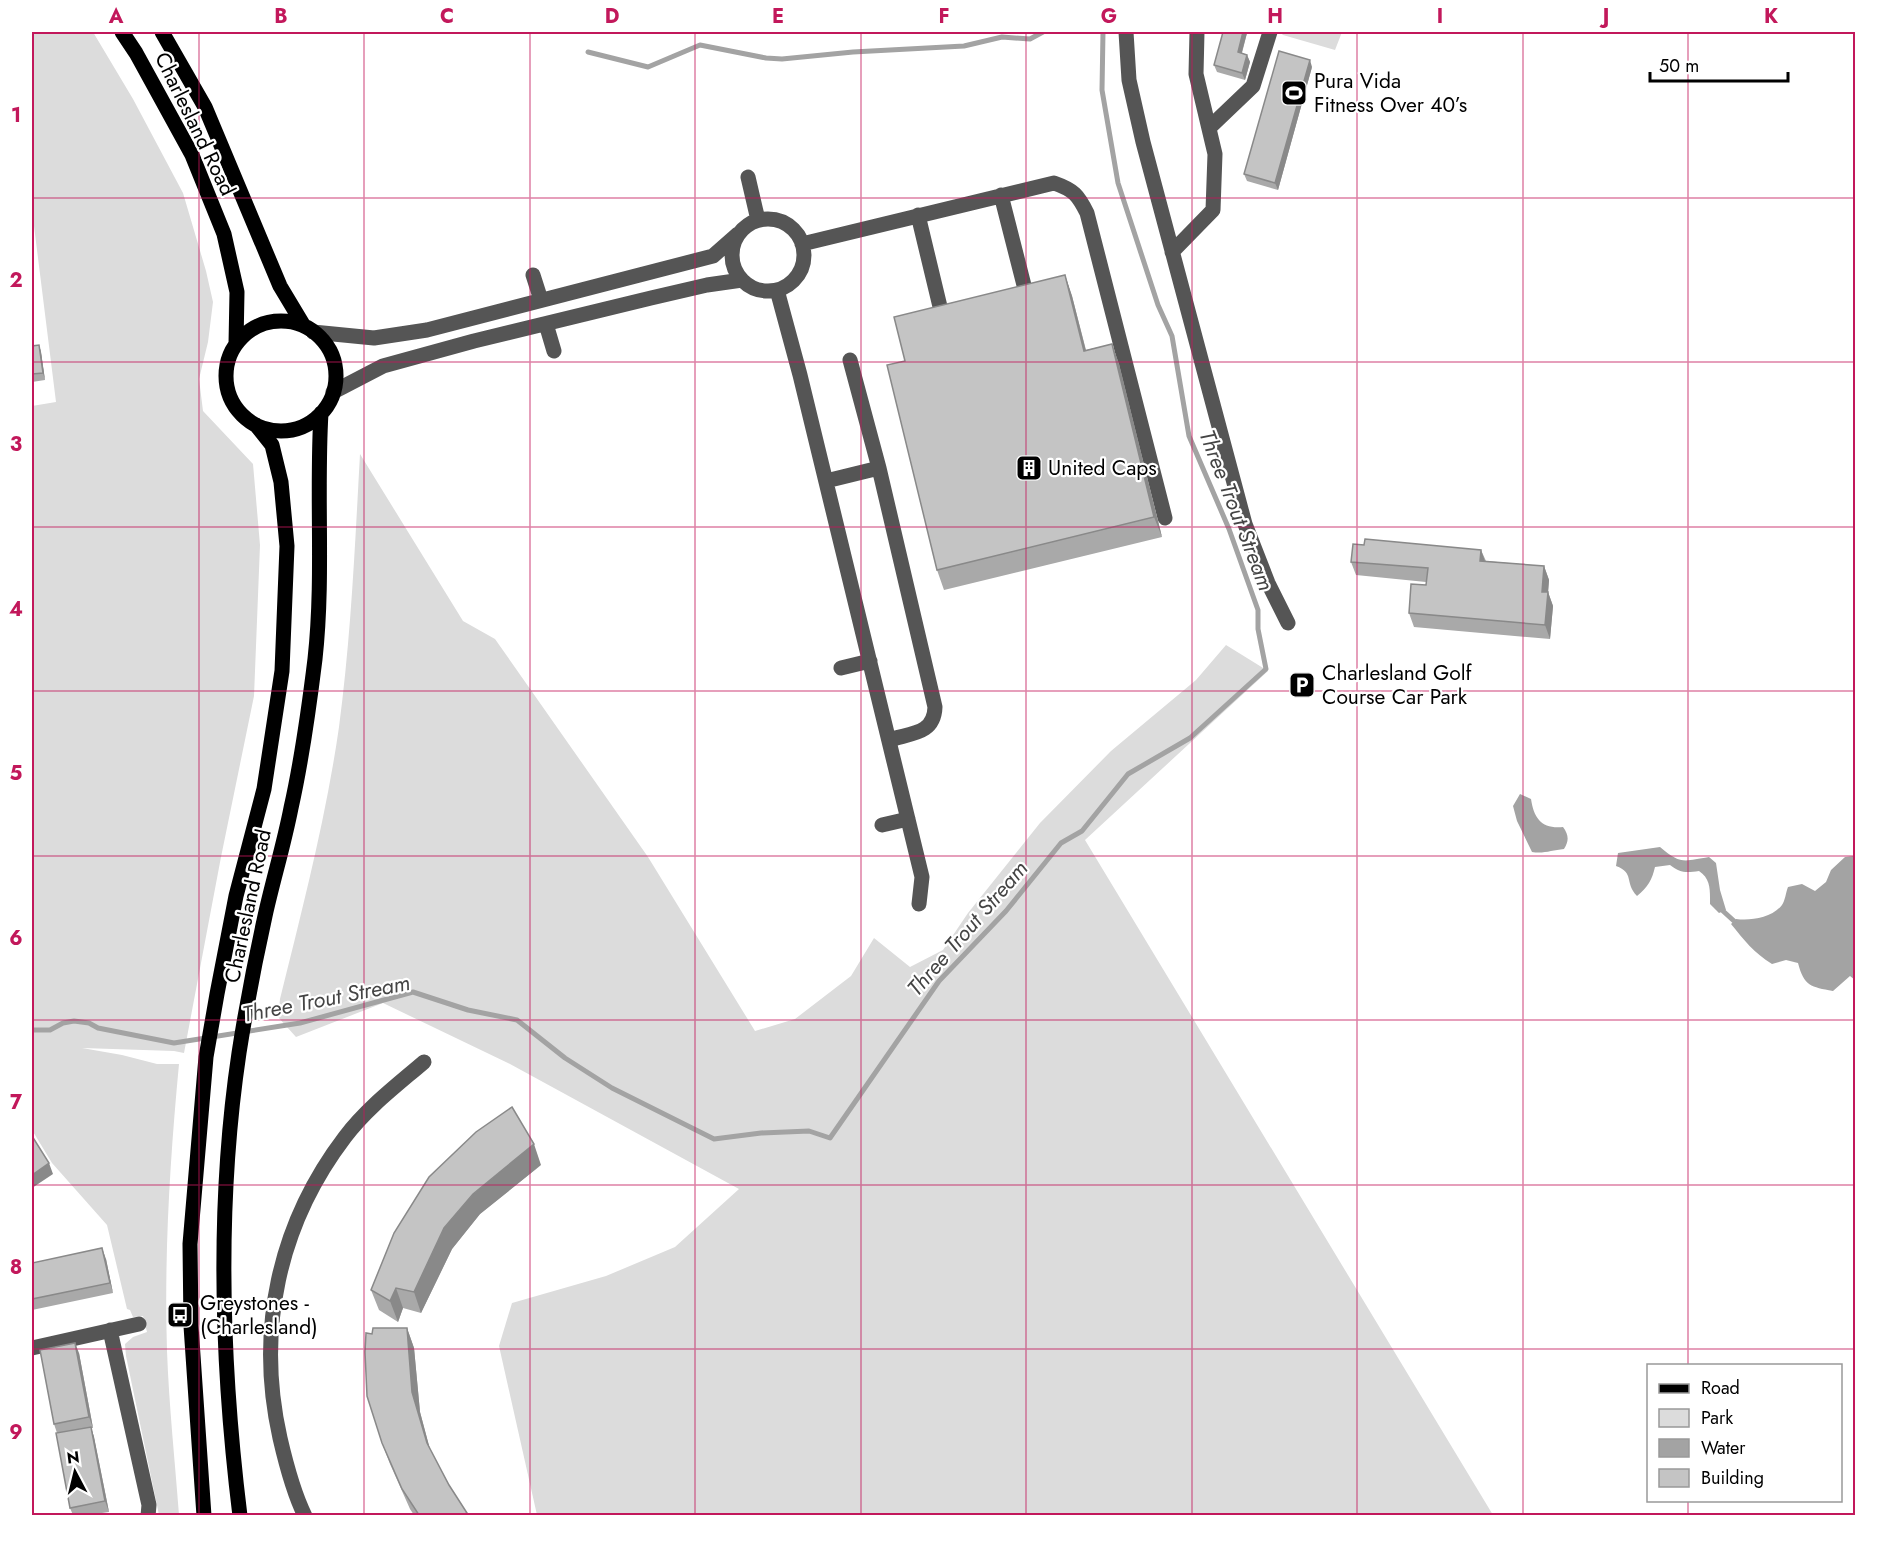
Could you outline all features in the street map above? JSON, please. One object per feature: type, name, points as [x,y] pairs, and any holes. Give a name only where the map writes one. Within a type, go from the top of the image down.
[{"type":"main road","name":"Charlesland Road","points":[[122,32],[192,155],[224,234],[237,292],[236,344]]},
{"type":"main road","name":"Charlesland Road","points":[[162,32],[205,107],[279,286],[308,329]]},
{"type":"main road","points":[[292,322],[308,329],[330,350],[334,363],[336,376],[333,392],[321,413],[300,427],[288,430],[271,430],[256,425],[244,417],[234,405],[227,389],[226,372],[229,358],[236,344],[254,328],[266,323],[292,322]]},
{"type":"main road","name":"Charlesland Road","points":[[240,1515],[232,1450],[222,1248],[228,1152],[239,1054],[265,916],[291,807],[315,658],[319,579],[318,465],[321,413]]},
{"type":"main road","name":"Charlesland Road","points":[[204,1515],[191,1326],[190,1244],[206,1058],[236,896],[264,789],[282,671],[287,546],[281,482],[272,445],[256,425]]},
{"type":"street","points":[[1126,32],[1129,80],[1143,142],[1245,524],[1268,583],[1288,622]]},
{"type":"street","points":[[1172,252],[1213,210],[1215,154],[1196,74],[1197,32]]},
{"type":"street","points":[[1209,128],[1253,87],[1270,32]]},
{"type":"street","points":[[748,177],[758,220]]},
{"type":"street","points":[[802,244],[1054,183],[1070,189],[1079,198],[1087,213],[1165,518]]},
{"type":"street","points":[[1001,195],[1027,297]]},
{"type":"street","points":[[918,215],[942,315]]},
{"type":"street","points":[[308,329],[374,338],[427,330],[713,256],[747,226],[758,220],[780,221],[790,226],[797,234],[804,255],[802,267],[796,277],[788,285],[777,290],[759,289],[742,280],[735,270],[732,258],[733,245],[738,234]]},
{"type":"street","points":[[533,275],[541,300]]},
{"type":"street","points":[[333,392],[383,366],[707,285],[742,280]]},
{"type":"street","points":[[777,290],[922,877],[919,904]]},
{"type":"street","points":[[546,324],[554,351]]},
{"type":"street","points":[[850,360],[879,468],[935,707],[935,716],[931,725],[918,732],[889,740]]},
{"type":"street","points":[[826,481],[879,468]]},
{"type":"street","points":[[841,668],[870,661]]},
{"type":"street","points":[[882,825],[908,819]]},
{"type":"street","points":[[305,1515],[286,1464],[276,1419],[271,1371],[271,1313],[285,1249],[308,1195],[345,1137],[378,1101],[424,1062]]},
{"type":"street","points":[[32,1348],[139,1324]]},
{"type":"street","points":[[110,1330],[149,1505],[148,1515]]},
{"type":"green space","points":[[32,32],[93,32],[133,99],[183,193],[213,302],[208,342],[199,379],[203,411],[253,464],[260,545],[254,696],[184,1053],[82,1048],[157,1064],[179,1064],[168,1207],[166,1315],[169,1392],[179,1515],[159,1515],[126,1356],[125,1344],[133,1337],[147,1332],[143,1316],[133,1317],[127,1309],[107,1225],[52,1163],[32,1130],[32,406],[56,402],[32,210]]},
{"type":"green space","points":[[1280,32],[1342,32],[1335,50],[1283,35]]},
{"type":"green space","points":[[360,454],[463,621],[495,639],[648,857],[755,1031],[795,1019],[851,976],[874,938],[910,967],[943,950],[968,913],[1040,823],[1111,751],[1196,680],[1226,645],[1268,671],[1085,840],[1493,1515],[537,1515],[499,1346],[512,1303],[606,1276],[675,1247],[739,1189],[510,1064],[383,1003],[296,1037],[278,1017],[280,999],[320,830],[339,727],[350,625]]},
{"type":"water","points":[[1520,794],[1531,799],[1534,812],[1540,821],[1550,826],[1563,827],[1568,838],[1564,849],[1532,852],[1517,821],[1513,806]]},
{"type":"water","points":[[1660,847],[1678,859],[1709,857],[1716,863],[1726,910],[1719,913],[1710,904],[1709,885],[1703,874],[1699,871],[1680,871],[1670,865],[1655,867],[1649,883],[1637,896],[1628,875],[1616,866],[1618,853]]},
{"type":"water","points":[[1855,856],[1855,980],[1850,976],[1833,991],[1814,986],[1803,977],[1798,963],[1786,960],[1772,964],[1755,951],[1731,924],[1736,919],[1754,919],[1773,913],[1783,903],[1788,887],[1802,884],[1815,891],[1826,882],[1831,870],[1845,857]]},
{"type":"building","points":[[1223,32],[1243,32],[1238,52],[1247,55],[1242,73],[1214,65]]},
{"type":"building","points":[[1279,51],[1310,60],[1275,183],[1244,174]]},
{"type":"building","name":"United Caps","points":[[1065,275],[1084,351],[1112,344],[1154,517],[937,570],[887,365],[905,361],[894,317]]},
{"type":"building","points":[[39,345],[43,373],[32,374],[32,346]]},
{"type":"building","points":[[1365,539],[1481,550],[1480,561],[1544,566],[1542,592],[1548,592],[1545,625],[1409,613],[1411,584],[1426,585],[1428,568],[1351,562],[1353,544],[1364,545]]},
{"type":"building","points":[[512,1107],[534,1144],[473,1194],[444,1228],[414,1292],[396,1288],[390,1301],[371,1290],[394,1233],[429,1177],[476,1132]]},
{"type":"building","points":[[32,1136],[49,1163],[32,1175]]},
{"type":"building","points":[[102,1248],[110,1283],[32,1299],[32,1263]]},
{"type":"building","points":[[373,1328],[407,1328],[412,1392],[427,1443],[467,1513],[463,1515],[419,1515],[402,1489],[382,1443],[367,1396],[366,1333],[372,1334]]},
{"type":"building","points":[[75,1343],[89,1417],[54,1424],[40,1350]]},
{"type":"building","points":[[91,1427],[105,1501],[70,1508],[56,1433]]},
{"type":"waterway","points":[[588,52],[648,67],[700,45],[782,59],[853,52],[964,46],[1002,37],[1030,39],[1043,32]]},
{"type":"waterway","name":"Three Trout Stream","points":[[32,1030],[50,1030],[63,1023],[74,1021],[174,1043],[300,1023],[413,992],[468,1010],[517,1020],[565,1058],[612,1088],[714,1139],[761,1133],[809,1131],[830,1138],[939,981],[1006,911],[1061,843],[1082,831],[1128,774],[1190,738],[1266,669],[1258,629],[1258,610],[1229,529],[1189,436],[1172,336],[1158,305],[1118,183],[1102,90],[1103,32]]},
{"type":"waterway","points":[[1723,911],[1734,921]]},
{"type":"place","name":"Pura Vida Fitness Over 40’s","points":[[1294,93]]},
{"type":"place","name":"United Caps","points":[[1029,468]]},
{"type":"place","name":"Charlesland Golf Course Car Park","points":[[1302,685]]},
{"type":"place","name":"Greystones - (Charlesland)","points":[[180,1315]]}]
